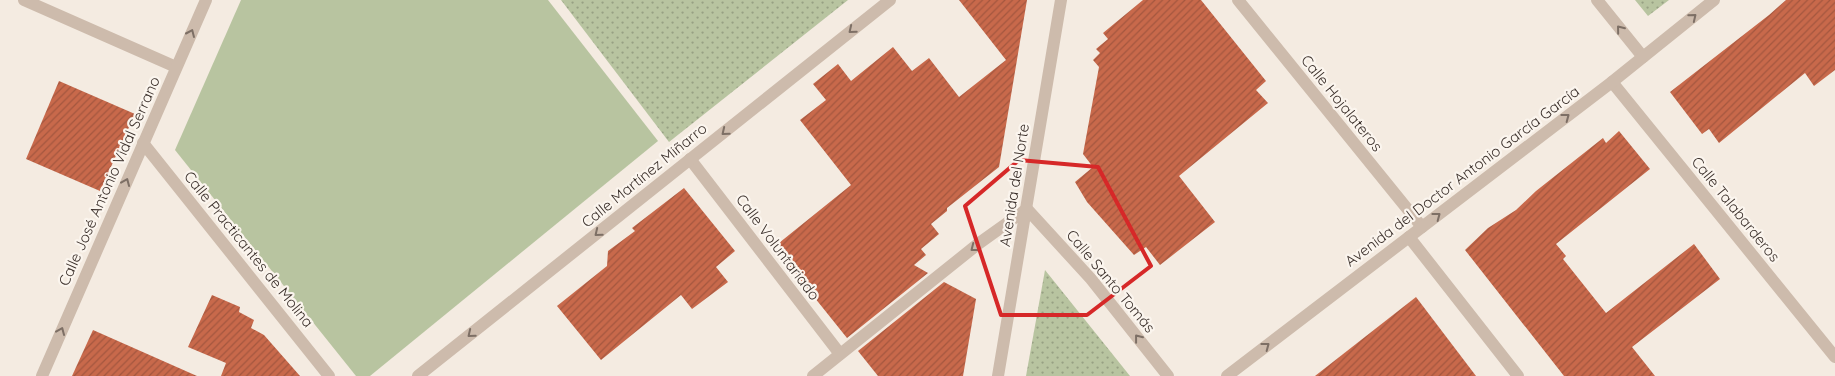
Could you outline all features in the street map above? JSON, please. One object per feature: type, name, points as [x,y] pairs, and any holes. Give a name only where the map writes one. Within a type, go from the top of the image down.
[{"type":"street","points":[[24,0],[176,68]]},
{"type":"street","name":"Calle José Antonio Vidal Serrano","points":[[42,376],[206,0]]},
{"type":"street","name":"Calle Martínez Miñarro","points":[[418,376],[890,0]]},
{"type":"street","name":"Avenida del Norte","points":[[998,376],[1061,0]]},
{"type":"street","name":"Calle Hojalateros","points":[[1238,0],[1422,227]]},
{"type":"street","points":[[1597,0],[1643,57]]},
{"type":"street","name":"Avenida del Doctor Antonio García García","points":[[1227,376],[1612,82],[1714,0]]},
{"type":"street","name":"Calle Talabarderos","points":[[1612,82],[1835,357]]},
{"type":"street","name":"Calle Practicantes de Molina","points":[[143,142],[329,376]]},
{"type":"street","name":"Calle Voluntariado","points":[[690,159],[840,354]]},
{"type":"street","points":[[813,376],[978,244],[1027,209]]},
{"type":"street","name":"Calle Santo Tomás","points":[[1027,209],[1091,279],[1168,376]]},
{"type":"street","points":[[1409,237],[1518,376]]},
{"type":"highlighted area","points":[[1019,160],[1098,167],[1151,266],[1087,315],[1001,315],[965,206]]},
{"type":"green space","points":[[241,0],[548,0],[658,141],[370,376],[356,376],[175,150]]},
{"type":"green space","points":[[561,0],[848,0],[669,142]]},
{"type":"green space","points":[[1635,0],[1669,0],[1648,16]]},
{"type":"green space","points":[[1045,270],[1130,376],[1026,376]]},
{"type":"building","points":[[959,0],[1027,0],[999,167],[947,208],[947,211],[931,224],[939,234],[921,249],[926,255],[914,265],[928,273],[847,338],[774,247],[851,185],[800,120],[826,100],[813,84],[838,64],[851,81],[893,47],[912,71],[929,58],[959,97],[1006,60]]},
{"type":"building","points":[[1143,0],[1201,0],[1266,81],[1256,90],[1268,103],[1179,176],[1215,222],[1160,265],[1146,247],[1134,255],[1087,202],[1075,182],[1093,167],[1083,154],[1099,67],[1093,60],[1100,53],[1096,49],[1108,39],[1103,33]]},
{"type":"building","points":[[1786,0],[1835,0],[1835,70],[1814,86],[1805,73],[1719,143],[1709,129],[1702,134],[1670,92]]},
{"type":"building","points":[[59,81],[135,114],[100,191],[26,159]]},
{"type":"building","points":[[1619,131],[1650,169],[1556,244],[1566,256],[1563,259],[1606,313],[1694,244],[1720,279],[1632,347],[1655,376],[1564,376],[1465,250],[1488,228],[1516,210],[1536,191],[1603,138],[1606,143]]},
{"type":"building","points":[[684,188],[735,251],[716,267],[728,282],[692,309],[681,295],[601,360],[557,306],[607,266],[608,251],[635,231],[632,228]]},
{"type":"building","points":[[944,282],[976,299],[963,376],[878,376],[858,351]]},
{"type":"building","points":[[212,295],[240,307],[239,312],[254,320],[251,328],[264,335],[300,376],[221,376],[226,363],[188,347]]},
{"type":"building","points":[[1416,297],[1476,376],[1315,376]]},
{"type":"building","points":[[93,330],[197,376],[72,376]]}]
